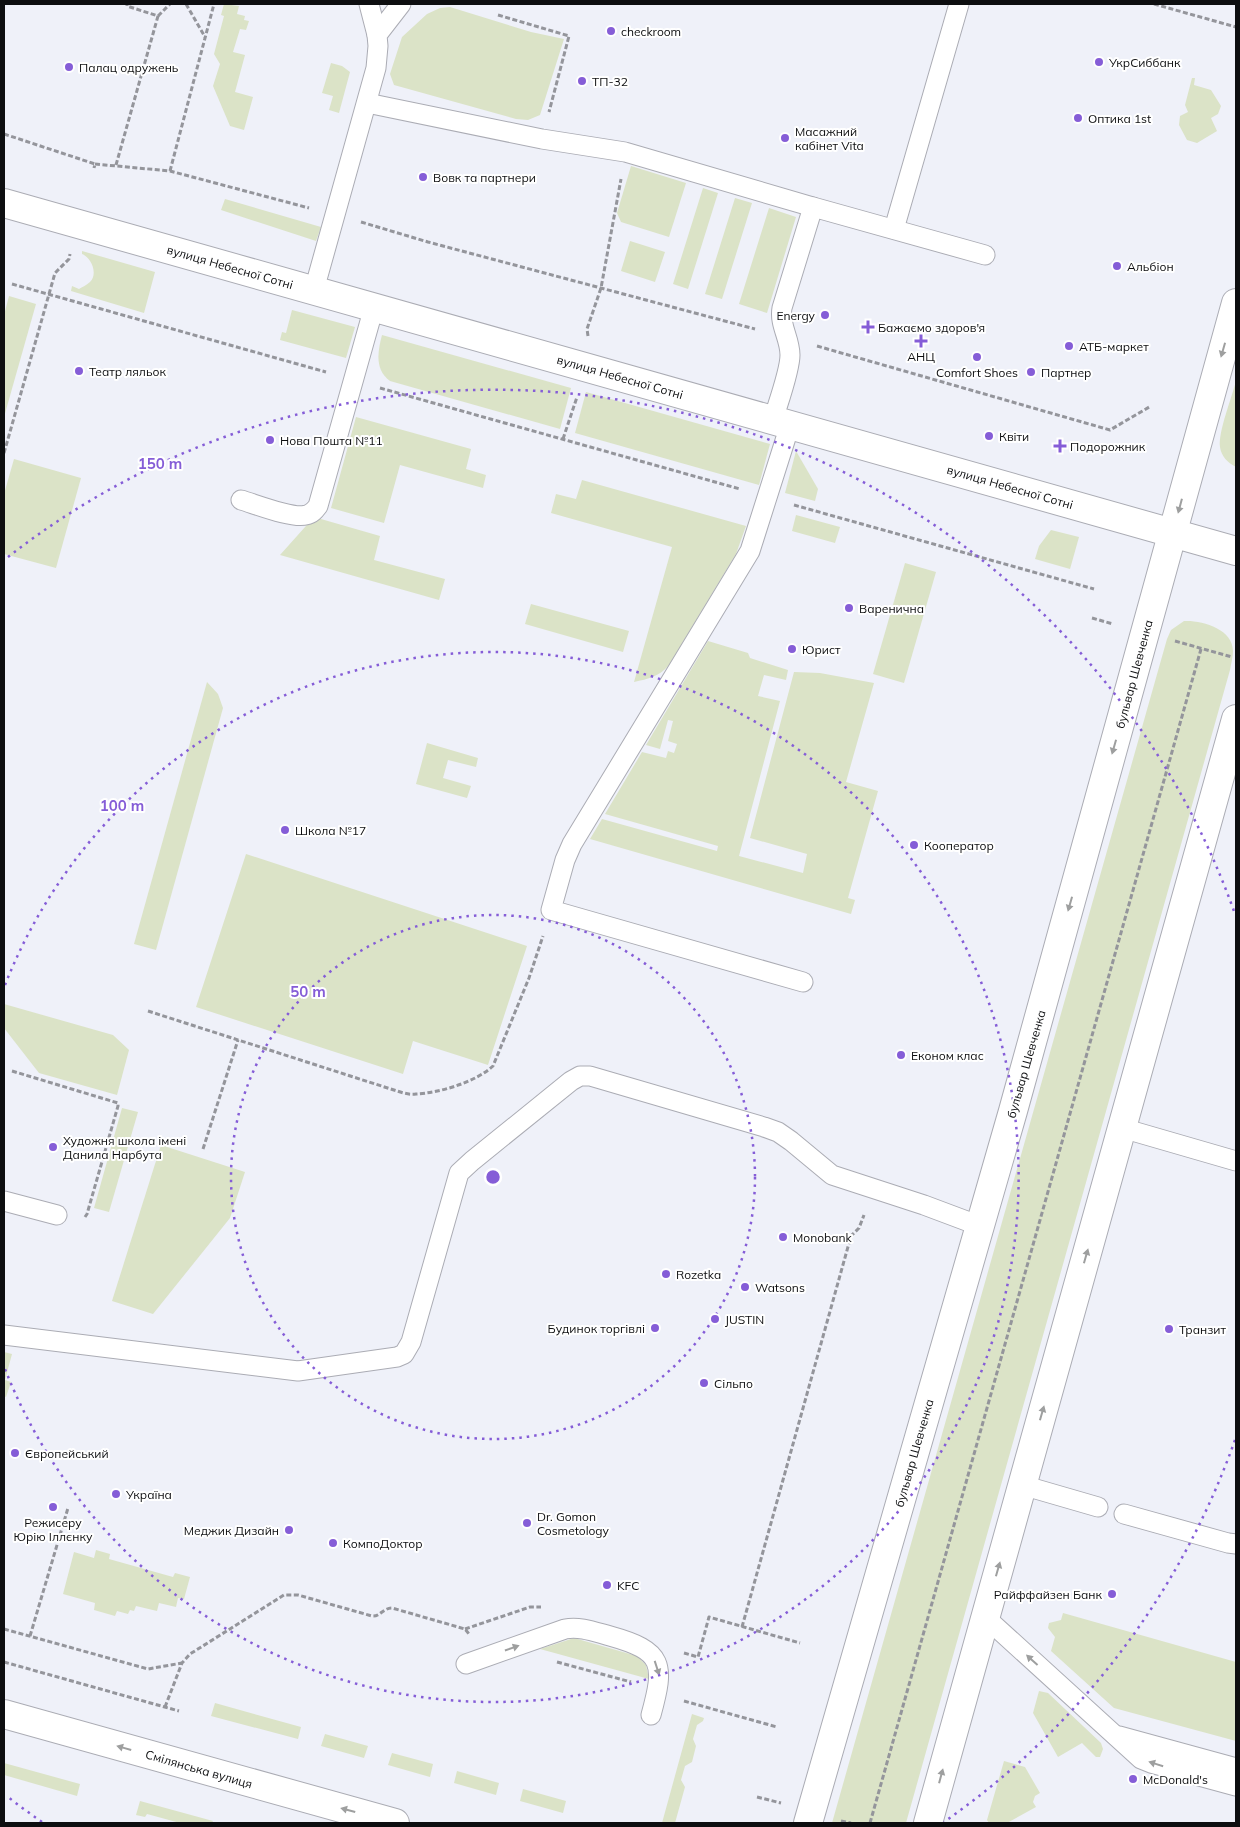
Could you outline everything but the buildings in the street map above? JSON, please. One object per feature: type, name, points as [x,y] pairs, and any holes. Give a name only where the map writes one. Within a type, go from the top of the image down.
[{"type":"main road","name":"вулиця Небесної Сотні","points":[[4,203],[1236,551]]},
{"type":"main road","name":"бульвар Шевченка","points":[[808,1823],[980,1226],[1236,303]]},
{"type":"main road","points":[[928,1823],[1236,719]]},
{"type":"main road","name":"Смілянська вулиця","points":[[4,1714],[395,1823]]},
{"type":"lane","points":[[314,290],[376,68],[377,34],[369,4]]},
{"type":"lane","points":[[377,34],[401,4]]},
{"type":"lane","points":[[894,229],[959,4]]},
{"type":"lane","points":[[366,103],[542,139],[625,152],[985,255]]},
{"type":"lane","points":[[803,982],[550,910],[565,860],[572,844],[741,567],[756,535],[768,497],[781,423],[790,353],[781,316],[782,308],[813,207]]},
{"type":"lane","points":[[241,500],[296,516],[305,516],[313,512],[318,506],[374,307]]},
{"type":"lane","points":[[4,1335],[298,1371],[397,1358],[404,1354],[411,1342],[459,1173],[479,1154],[571,1081],[580,1076],[600,1079],[778,1132],[791,1140],[832,1175],[924,1205],[980,1226]]},
{"type":"lane","points":[[1122,1128],[1236,1161]]},
{"type":"lane","points":[[4,1201],[56,1215]]},
{"type":"lane","points":[[1022,1485],[1098,1507]]},
{"type":"lane","points":[[1124,1514],[1228,1544],[1236,1544]]},
{"type":"lane","points":[[985,1617],[1141,1759],[1236,1786]]},
{"type":"lane","points":[[466,1664],[564,1629],[588,1630],[642,1647],[655,1660],[660,1677],[651,1715]]},
{"type":"lane","points":[[1115,1735],[1236,1768]]},
{"type":"path","points":[[126,4],[127,6],[158,16]]},
{"type":"path","points":[[116,166],[158,16],[170,4]]},
{"type":"path","points":[[186,4],[206,38]]},
{"type":"path","points":[[170,171],[214,4]]},
{"type":"path","points":[[1154,4],[1236,27]]},
{"type":"path","points":[[498,15],[568,36],[542,139]]},
{"type":"path","points":[[4,134],[95,166],[170,171],[335,214],[428,242],[786,337],[1110,430],[1151,406]]},
{"type":"path","points":[[563,439],[591,348],[587,329],[601,288],[625,152]]},
{"type":"path","points":[[4,453],[56,272],[69,259],[72,247]]},
{"type":"path","points":[[12,284],[1094,589]]},
{"type":"path","points":[[1092,618],[1115,624]]},
{"type":"path","points":[[1167,639],[1232,658]]},
{"type":"path","points":[[870,1823],[1201,649]]},
{"type":"path","points":[[148,1011],[397,1092],[414,1095],[433,1092],[475,1079],[486,1073],[493,1066],[535,962],[550,910]]},
{"type":"path","points":[[203,1149],[238,1040]]},
{"type":"path","points":[[12,1071],[118,1103],[87,1214],[83,1220],[56,1215]]},
{"type":"path","points":[[742,1627],[851,1236],[860,1226],[871,1188]]},
{"type":"path","points":[[30,1636],[68,1508]]},
{"type":"path","points":[[165,1707],[182,1663],[190,1654],[284,1594],[376,1617],[388,1608],[392,1608],[465,1629],[471,1637]]},
{"type":"path","points":[[684,1653],[698,1657],[709,1617],[800,1643]]},
{"type":"path","points":[[4,1629],[148,1669],[182,1663]]},
{"type":"path","points":[[550,1660],[636,1685]]},
{"type":"path","points":[[4,1662],[179,1711]]},
{"type":"path","points":[[682,1700],[777,1726]]},
{"type":"path","points":[[757,1796],[783,1804]]},
{"type":"green space","points":[[224,4],[239,6],[237,14],[245,16],[244,20],[249,21],[246,30],[240,29],[233,52],[245,55],[235,92],[253,97],[244,130],[230,126],[213,86],[220,64],[214,54],[224,16],[221,15]]},
{"type":"green space","points":[[450,7],[531,32],[564,39],[540,115],[528,120],[516,119],[394,85],[390,74],[402,37],[427,14],[440,8]]},
{"type":"green space","points":[[331,63],[342,66],[350,72],[339,113],[329,110],[333,96],[322,93]]},
{"type":"green space","points":[[1192,78],[1195,78],[1194,85],[1211,90],[1221,106],[1218,114],[1211,118],[1217,131],[1197,143],[1187,140],[1179,125],[1180,116],[1188,112],[1185,105]]},
{"type":"green space","points":[[631,166],[686,183],[669,237],[621,222],[617,213]]},
{"type":"green space","points":[[703,188],[718,193],[688,289],[673,284]]},
{"type":"green space","points":[[735,198],[752,203],[722,299],[705,294]]},
{"type":"green space","points":[[225,199],[321,227],[316,241],[221,210]]},
{"type":"green space","points":[[769,208],[796,217],[767,313],[739,304]]},
{"type":"green space","points":[[630,241],[665,252],[655,282],[621,271]]},
{"type":"green space","points":[[82,251],[155,272],[144,313],[71,291],[72,286],[79,289],[90,282],[94,275],[93,266],[89,259],[82,254]]},
{"type":"green space","points":[[9,296],[36,304],[4,417],[4,315]]},
{"type":"green space","points":[[292,310],[355,327],[346,358],[280,340],[282,332],[286,333]]},
{"type":"green space","points":[[382,335],[571,388],[560,429],[390,381],[379,366],[379,347]]},
{"type":"green space","points":[[1236,381],[1236,467],[1223,456],[1220,441]]},
{"type":"green space","points":[[586,392],[770,444],[759,485],[575,433]]},
{"type":"green space","points":[[356,417],[471,449],[466,469],[486,475],[483,488],[400,465],[384,523],[331,508]]},
{"type":"green space","points":[[796,451],[818,489],[815,501],[785,493]]},
{"type":"green space","points":[[14,459],[81,478],[56,568],[4,554],[4,494]]},
{"type":"green space","points":[[582,480],[746,526],[736,554],[669,665],[662,672],[649,678],[634,682],[672,547],[551,513],[556,494],[576,499]]},
{"type":"green space","points":[[796,515],[840,527],[835,543],[792,531]]},
{"type":"green space","points":[[314,517],[380,536],[374,560],[445,579],[439,600],[280,555]]},
{"type":"green space","points":[[1051,530],[1079,537],[1070,569],[1035,559],[1039,546]]},
{"type":"green space","points":[[905,563],[936,572],[904,683],[873,674]]},
{"type":"green space","points":[[531,604],[629,631],[623,652],[525,624]]},
{"type":"green space","points":[[1184,621],[1207,624],[1215,627],[1228,637],[1232,643],[1233,651],[1230,670],[906,1823],[832,1823],[1167,639],[1171,630]]},
{"type":"green space","points":[[708,641],[748,653],[750,658],[788,670],[786,680],[764,675],[758,696],[780,701],[739,856],[803,873],[807,854],[750,838],[794,672],[820,673],[874,683],[846,782],[878,791],[848,898],[855,900],[851,914],[590,839],[602,819],[717,851],[718,846],[605,814],[642,752],[666,758],[668,751],[674,753],[677,744],[668,741],[673,721],[668,720],[660,749],[646,745]]},
{"type":"green space","points":[[207,682],[218,694],[223,708],[156,950],[134,944]]},
{"type":"green space","points":[[427,743],[478,758],[476,767],[448,760],[443,778],[471,786],[467,798],[416,784]]},
{"type":"green space","points":[[246,854],[527,946],[488,1065],[413,1041],[403,1074],[196,1007]]},
{"type":"green space","points":[[4,1004],[113,1035],[129,1050],[117,1095],[39,1073],[4,1028]]},
{"type":"green space","points":[[122,1108],[138,1112],[109,1212],[94,1208]]},
{"type":"green space","points":[[161,1145],[245,1172],[230,1218],[153,1314],[112,1301]]},
{"type":"green space","points":[[4,1352],[12,1354],[5,1380],[11,1382],[6,1397],[4,1396]]},
{"type":"green space","points":[[96,1550],[110,1554],[109,1559],[173,1577],[175,1573],[190,1577],[184,1599],[178,1598],[176,1607],[159,1603],[157,1611],[136,1606],[134,1611],[130,1610],[128,1614],[117,1611],[115,1616],[94,1610],[95,1603],[63,1594],[74,1552],[94,1558]]},
{"type":"green space","points":[[1063,1613],[1236,1662],[1236,1741],[1114,1708],[1051,1651],[1055,1637],[1048,1628],[1049,1623],[1061,1620]]},
{"type":"green space","points":[[574,1638],[637,1656],[646,1665],[649,1679],[540,1649]]},
{"type":"green space","points":[[1039,1691],[1048,1693],[1101,1743],[1103,1749],[1100,1757],[1096,1757],[1082,1743],[1058,1757],[1033,1713]]},
{"type":"green space","points":[[215,1703],[301,1727],[298,1739],[211,1716]]},
{"type":"green space","points":[[692,1714],[704,1718],[697,1725],[693,1739],[696,1746],[692,1762],[685,1766],[681,1780],[685,1787],[675,1823],[662,1823]]},
{"type":"green space","points":[[325,1734],[368,1746],[364,1758],[321,1746]]},
{"type":"green space","points":[[392,1753],[433,1764],[430,1777],[388,1765]]},
{"type":"green space","points":[[1004,1761],[1025,1767],[1040,1793],[1035,1796],[1033,1802],[1036,1807],[1007,1823],[989,1823],[987,1820]]},
{"type":"green space","points":[[4,1763],[80,1784],[77,1796],[4,1775]]},
{"type":"green space","points":[[457,1771],[499,1783],[496,1795],[454,1783]]},
{"type":"green space","points":[[523,1789],[566,1801],[563,1813],[520,1801]]},
{"type":"green space","points":[[140,1801],[213,1821],[212,1823],[180,1823],[147,1814],[145,1817],[136,1815]]},
{"type":"place","name":"checkroom","points":[[611,31]]},
{"type":"place","name":"УкрСиббанк","points":[[1099,62]]},
{"type":"place","name":"Палац одружень","points":[[69,67]]},
{"type":"place","name":"ТП-32","points":[[582,81]]},
{"type":"place","name":"Оптика 1st","points":[[1078,118]]},
{"type":"place","name":"Масажний кабінет Vita","points":[[785,138]]},
{"type":"place","name":"Вовк та партнери","points":[[423,177]]},
{"type":"place","name":"Альбіон","points":[[1117,266]]},
{"type":"place","name":"Energy","points":[[825,315]]},
{"type":"place","name":"Бажаємо здоров'я","points":[[868,327]]},
{"type":"place","name":"АНЦ","points":[[921,341]]},
{"type":"place","name":"АТБ-маркет","points":[[1069,346]]},
{"type":"place","name":"Comfort Shoes","points":[[977,357]]},
{"type":"place","name":"Театр ляльок","points":[[79,371]]},
{"type":"place","name":"Партнер","points":[[1031,372]]},
{"type":"place","name":"Квіти","points":[[989,436]]},
{"type":"place","name":"Нова Пошта №11","points":[[270,440]]},
{"type":"place","name":"Подорожник","points":[[1060,446]]},
{"type":"place","name":"Варенична","points":[[849,608]]},
{"type":"place","name":"Юрист","points":[[792,649]]},
{"type":"place","name":"Школа №17","points":[[285,830]]},
{"type":"place","name":"Кооператор","points":[[914,845]]},
{"type":"place","name":"Економ клас","points":[[901,1055]]},
{"type":"place","name":"Художня школа імені Данила Нарбута","points":[[53,1147]]},
{"type":"place","name":"Monobank","points":[[783,1237]]},
{"type":"place","name":"Rozetka","points":[[666,1274]]},
{"type":"place","name":"Watsons","points":[[745,1287]]},
{"type":"place","name":"JUSTIN","points":[[715,1319]]},
{"type":"place","name":"Будинок торгівлі","points":[[655,1328]]},
{"type":"place","name":"Транзит","points":[[1169,1329]]},
{"type":"place","name":"Сільпо","points":[[704,1383]]},
{"type":"place","name":"Європейський","points":[[15,1453]]},
{"type":"place","name":"Україна","points":[[116,1494]]},
{"type":"place","name":"Режисеру Юрію Іллєнку","points":[[53,1507]]},
{"type":"place","name":"Dr. Gomon Cosmetology","points":[[527,1523]]},
{"type":"place","name":"Меджик Дизайн","points":[[289,1530]]},
{"type":"place","name":"КомпоДоктор","points":[[333,1543]]},
{"type":"place","name":"KFC","points":[[607,1585]]},
{"type":"place","name":"Райффайзен Банк","points":[[1112,1594]]},
{"type":"place","name":"McDonald's","points":[[1133,1779]]}]
